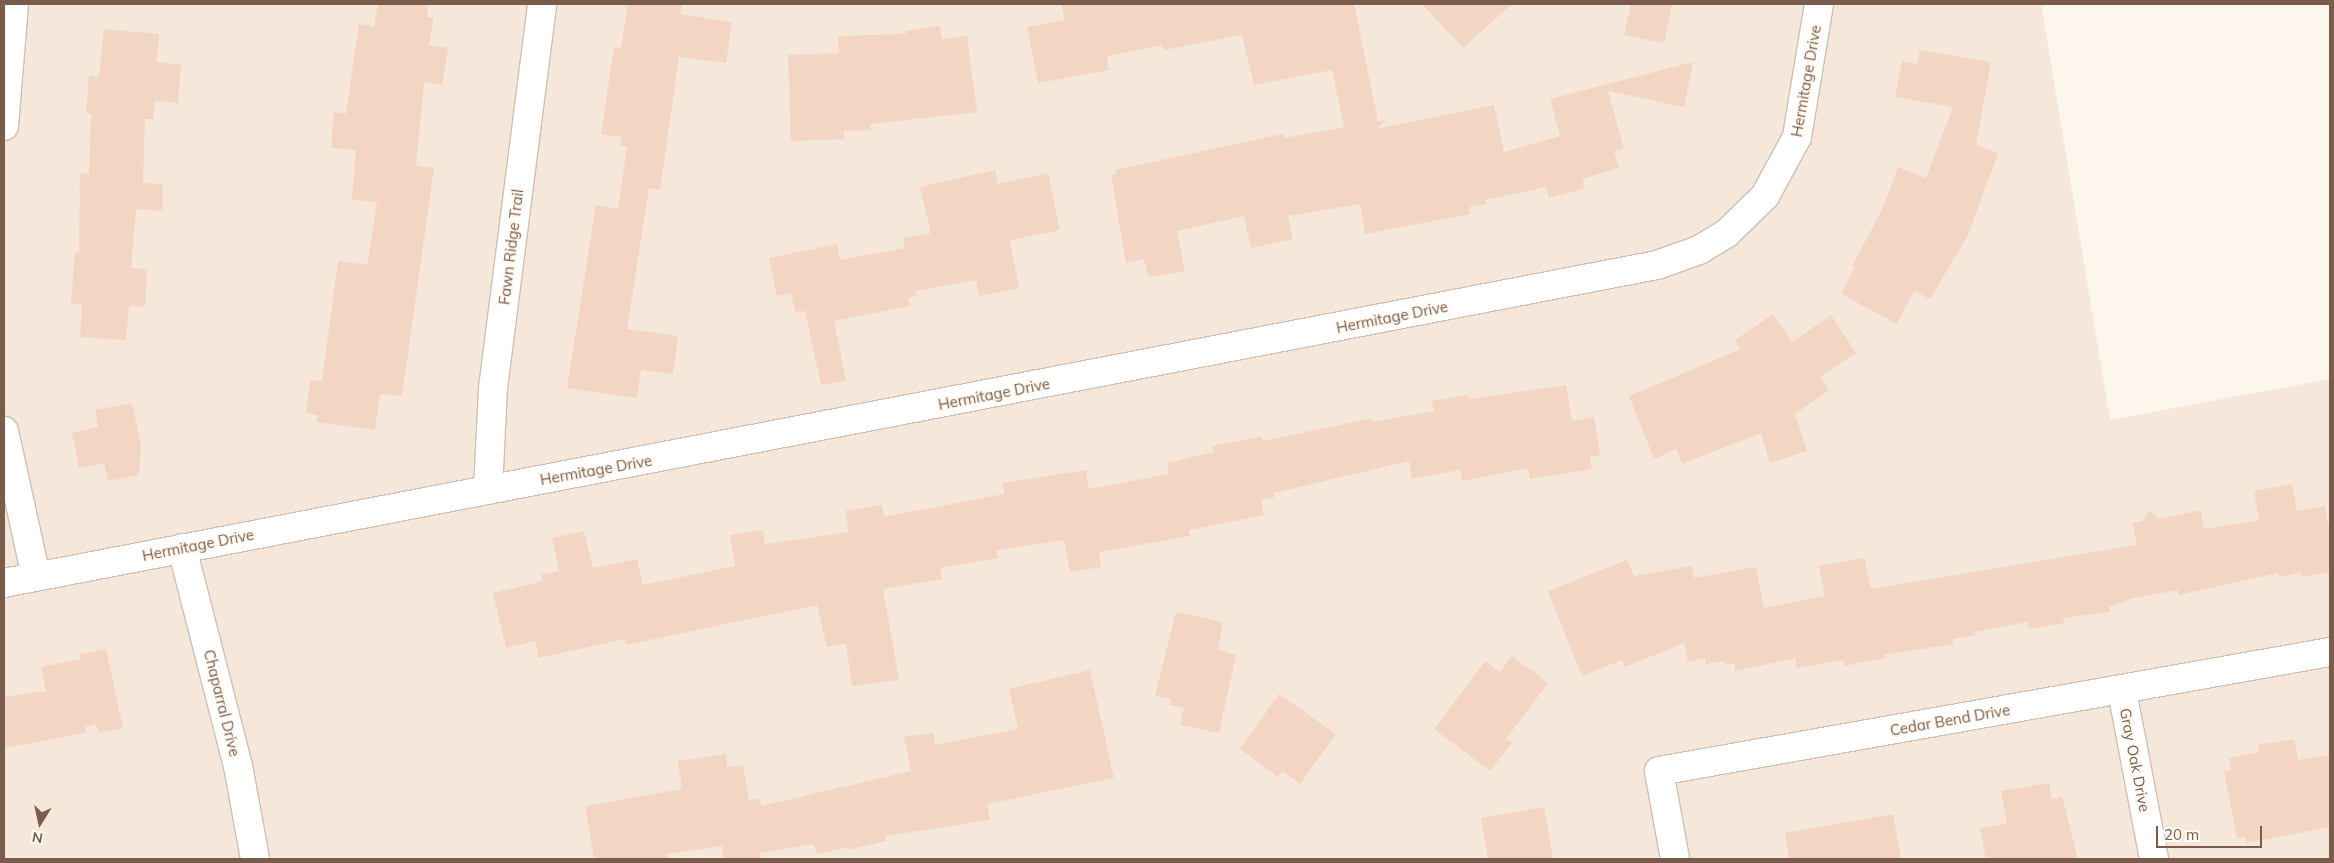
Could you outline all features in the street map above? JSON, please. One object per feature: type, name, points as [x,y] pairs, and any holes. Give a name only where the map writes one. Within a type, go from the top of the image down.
[{"type":"street","points":[[4,126],[14,4]]},
{"type":"street","name":"Fawn Ridge Trail","points":[[488,490],[493,388],[542,4]]},
{"type":"street","name":"Hermitage Drive","points":[[4,583],[1657,265],[1699,250],[1727,233],[1766,196],[1788,157],[1802,115],[1819,4]]},
{"type":"street","points":[[4,431],[36,577]]},
{"type":"street","name":"Chaparral Drive","points":[[182,548],[238,766],[255,859]]},
{"type":"street","name":"Cedar Bend Drive","points":[[1675,859],[1659,771],[2122,691],[2330,652]]},
{"type":"street","name":"Gray Oak Drive","points":[[2122,691],[2154,859]]},
{"type":"shaded area","points":[[4,4],[2041,4],[2110,420],[2330,379],[2330,859],[4,859]]},
{"type":"building","points":[[378,4],[428,4],[427,17],[434,18],[429,45],[448,48],[442,85],[424,82],[416,166],[434,168],[402,396],[380,394],[375,430],[317,422],[318,415],[306,413],[310,380],[322,381],[338,261],[367,265],[377,202],[352,200],[356,150],[331,148],[334,112],[346,114],[359,24],[374,27]]},
{"type":"building","points":[[628,4],[682,4],[680,14],[732,22],[726,63],[679,57],[660,190],[649,188],[627,329],[678,336],[673,374],[641,370],[637,398],[567,388],[596,205],[618,209],[627,147],[620,145],[621,137],[601,134],[614,47],[621,48]]},
{"type":"building","points":[[1061,4],[1354,4],[1378,121],[1386,120],[1376,129],[1494,105],[1504,152],[1560,136],[1550,99],[1693,62],[1684,107],[1608,91],[1624,149],[1614,151],[1619,168],[1582,179],[1584,189],[1549,198],[1546,187],[1485,200],[1486,204],[1469,207],[1470,214],[1365,234],[1360,204],[1288,216],[1293,239],[1251,248],[1244,216],[1177,231],[1185,271],[1148,277],[1144,259],[1126,263],[1111,175],[1116,174],[1115,170],[1283,134],[1284,138],[1344,127],[1332,70],[1254,85],[1242,35],[1164,50],[1162,45],[1107,56],[1109,70],[1038,83],[1027,27],[1065,20]]},
{"type":"building","points":[[1422,4],[1512,4],[1463,48]]},
{"type":"building","points":[[1631,4],[1672,4],[1664,43],[1624,35]]},
{"type":"building","points":[[940,26],[942,39],[967,36],[977,112],[870,124],[871,130],[844,131],[844,139],[791,141],[788,55],[839,53],[838,36],[906,34],[905,31]]},
{"type":"building","points":[[104,29],[159,34],[157,62],[181,65],[178,103],[155,101],[153,119],[145,119],[143,183],[163,184],[163,211],[136,209],[131,268],[147,269],[145,307],[129,306],[126,340],[80,337],[82,305],[71,304],[75,252],[79,253],[80,173],[89,174],[91,114],[86,113],[89,76],[99,77]]},
{"type":"building","points":[[1920,50],[1991,62],[1976,145],[1998,153],[1968,235],[1930,299],[1914,291],[1897,324],[1841,294],[1855,267],[1852,266],[1883,208],[1898,167],[1926,178],[1953,107],[1895,97],[1902,61],[1917,64]]},
{"type":"building","points":[[995,170],[998,184],[1048,173],[1060,230],[1010,240],[1019,288],[979,296],[976,280],[916,291],[917,296],[908,298],[910,306],[834,321],[846,380],[821,385],[805,311],[795,312],[791,293],[777,296],[769,258],[837,244],[840,260],[905,248],[903,238],[931,233],[920,187]]},
{"type":"building","points":[[1773,314],[1792,342],[1831,315],[1856,353],[1820,377],[1829,390],[1795,414],[1807,451],[1770,463],[1761,433],[1682,464],[1676,449],[1654,459],[1629,396],[1741,349],[1735,340]]},
{"type":"building","points":[[1566,385],[1572,421],[1594,417],[1600,455],[1590,457],[1592,469],[1530,479],[1528,468],[1462,481],[1460,470],[1412,479],[1409,461],[1274,493],[1275,497],[1261,500],[1264,515],[1189,530],[1190,536],[1099,552],[1101,567],[1070,572],[1064,540],[996,550],[998,558],[940,568],[942,579],[883,589],[899,680],[852,686],[846,643],[827,647],[817,605],[626,645],[625,639],[538,658],[536,641],[506,648],[493,593],[543,581],[541,575],[559,571],[552,538],[584,531],[593,568],[637,559],[643,585],[735,566],[730,535],[763,530],[765,544],[849,532],[845,511],[882,505],[884,517],[1004,494],[1003,483],[1086,470],[1089,489],[1169,474],[1167,463],[1214,452],[1212,446],[1262,436],[1263,441],[1372,418],[1373,422],[1434,411],[1432,401],[1468,395],[1469,399]]},
{"type":"building","points":[[132,403],[141,446],[139,475],[108,481],[104,463],[79,468],[72,433],[98,427],[95,410]]},
{"type":"building","points":[[2292,484],[2297,511],[2325,506],[2330,535],[2330,572],[2301,577],[2301,572],[2279,577],[2278,573],[2178,595],[2178,590],[2134,598],[2109,607],[2110,612],[2063,618],[2064,623],[2029,629],[2028,622],[1975,632],[1975,635],[1953,639],[1953,644],[1884,655],[1885,658],[1844,666],[1843,660],[1797,668],[1795,658],[1735,671],[1734,663],[1725,665],[1724,661],[1706,664],[1705,658],[1688,662],[1684,643],[1625,667],[1622,660],[1582,676],[1548,591],[1627,560],[1634,576],[1692,566],[1694,578],[1756,567],[1764,608],[1825,596],[1819,566],[1864,558],[1871,589],[2137,545],[2133,523],[2143,521],[2149,510],[2158,519],[2201,510],[2204,529],[2259,520],[2254,491]]},
{"type":"building","points":[[1176,612],[1223,622],[1218,650],[1236,655],[1219,733],[1180,725],[1184,708],[1170,705],[1171,699],[1155,696]]},
{"type":"building","points":[[106,649],[123,728],[99,733],[96,724],[85,727],[86,733],[4,748],[4,697],[46,691],[41,667],[81,659],[80,654]]},
{"type":"building","points":[[1512,656],[1548,683],[1506,739],[1512,743],[1490,771],[1434,729],[1485,661],[1500,672]]},
{"type":"building","points":[[1090,670],[1114,778],[987,804],[990,820],[885,836],[886,841],[849,850],[848,847],[817,854],[814,844],[760,853],[761,859],[724,859],[722,846],[666,854],[667,859],[594,859],[585,806],[682,789],[678,761],[726,754],[727,767],[743,765],[749,800],[760,799],[761,806],[911,771],[904,737],[933,733],[935,745],[1018,729],[1009,689]]},
{"type":"building","points":[[1279,694],[1336,734],[1300,784],[1282,771],[1278,777],[1240,749]]},
{"type":"building","points":[[2294,739],[2298,760],[2330,755],[2330,827],[2247,843],[2246,837],[2237,838],[2224,771],[2231,770],[2229,758],[2259,752],[2258,745]]},
{"type":"building","points":[[2049,783],[2052,799],[2062,797],[2078,859],[1986,859],[1980,828],[2007,824],[2001,791]]},
{"type":"building","points":[[1544,807],[1553,859],[1488,859],[1481,818]]},
{"type":"building","points":[[1893,814],[1901,859],[1789,859],[1785,833]]}]
